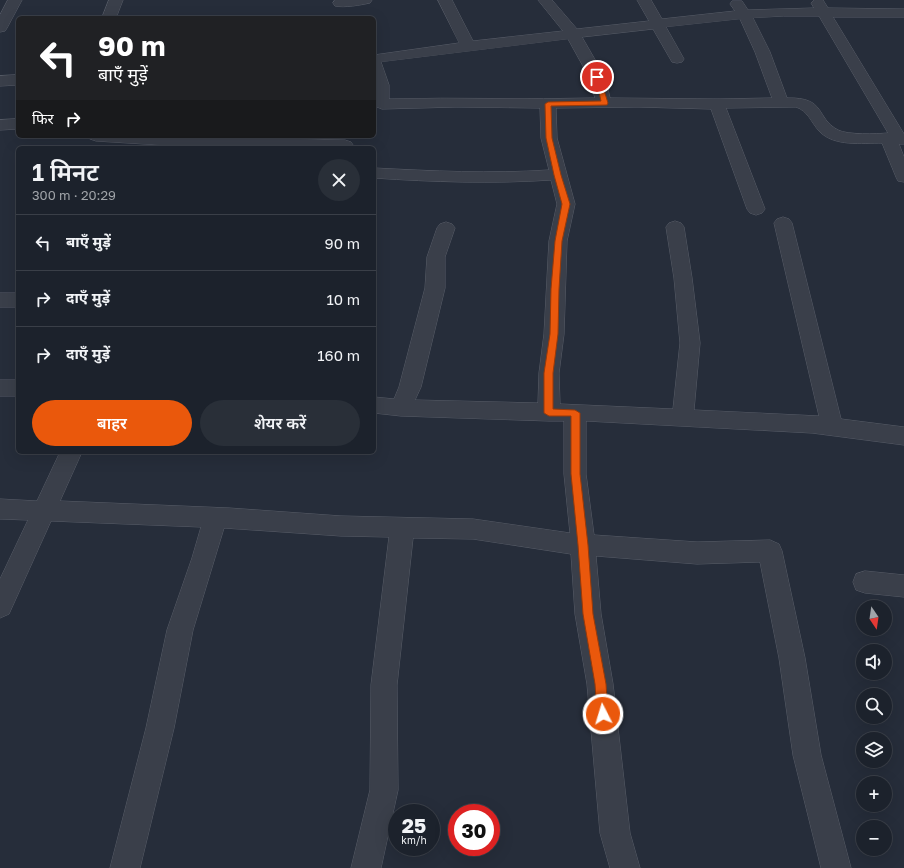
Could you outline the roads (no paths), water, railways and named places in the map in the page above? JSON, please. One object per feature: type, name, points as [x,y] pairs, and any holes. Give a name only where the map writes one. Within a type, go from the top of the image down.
[{"type":"street","points":[[0,28],[15,0]]},
{"type":"street","points":[[110,16],[116,0]]},
{"type":"street","points":[[340,3],[365,0]]},
{"type":"street","points":[[445,0],[468,46]]},
{"type":"street","points":[[545,0],[573,34],[581,51],[597,77],[604,103]]},
{"type":"street","points":[[644,0],[656,24],[677,59]]},
{"type":"street","points":[[734,0],[745,14],[764,56],[781,103]]},
{"type":"street","points":[[817,0],[897,139],[904,177]]},
{"type":"street","points":[[376,59],[468,46],[745,14],[904,13]]},
{"type":"street","points":[[376,69],[381,85],[382,104],[456,102],[548,104],[805,104],[812,108],[825,129],[831,134],[840,136],[897,139]]},
{"type":"street","points":[[0,81],[16,80]]},
{"type":"street","points":[[548,104],[549,138],[557,175],[566,204],[558,241],[554,334],[548,373],[549,413]]},
{"type":"street","points":[[717,104],[756,209]]},
{"type":"street","points":[[0,125],[16,124]]},
{"type":"street","points":[[136,138],[156,139],[168,145],[269,146],[308,140],[345,145]]},
{"type":"street","points":[[376,173],[459,178],[510,178],[557,175]]},
{"type":"street","points":[[783,223],[832,427]]},
{"type":"street","points":[[675,227],[683,278],[690,343],[683,417]]},
{"type":"street","points":[[401,408],[410,387],[435,288],[436,257],[446,228]]},
{"type":"street","points":[[0,300],[16,300]]},
{"type":"street","points":[[0,388],[16,388]]},
{"type":"street","points":[[376,405],[401,408],[683,417],[812,424],[904,436]]},
{"type":"street","points":[[575,413],[575,474],[583,545],[588,614],[600,684],[615,833],[625,868]]},
{"type":"street","points":[[0,606],[70,454]]},
{"type":"street","points":[[0,509],[215,518],[341,526],[473,529],[583,545],[697,553],[770,551],[792,658],[807,755],[836,868]]},
{"type":"street","points":[[125,868],[160,728],[180,630],[204,558],[215,518]]},
{"type":"street","points":[[366,868],[384,790],[384,685],[402,527]]},
{"type":"street","points":[[865,582],[904,586]]}]
